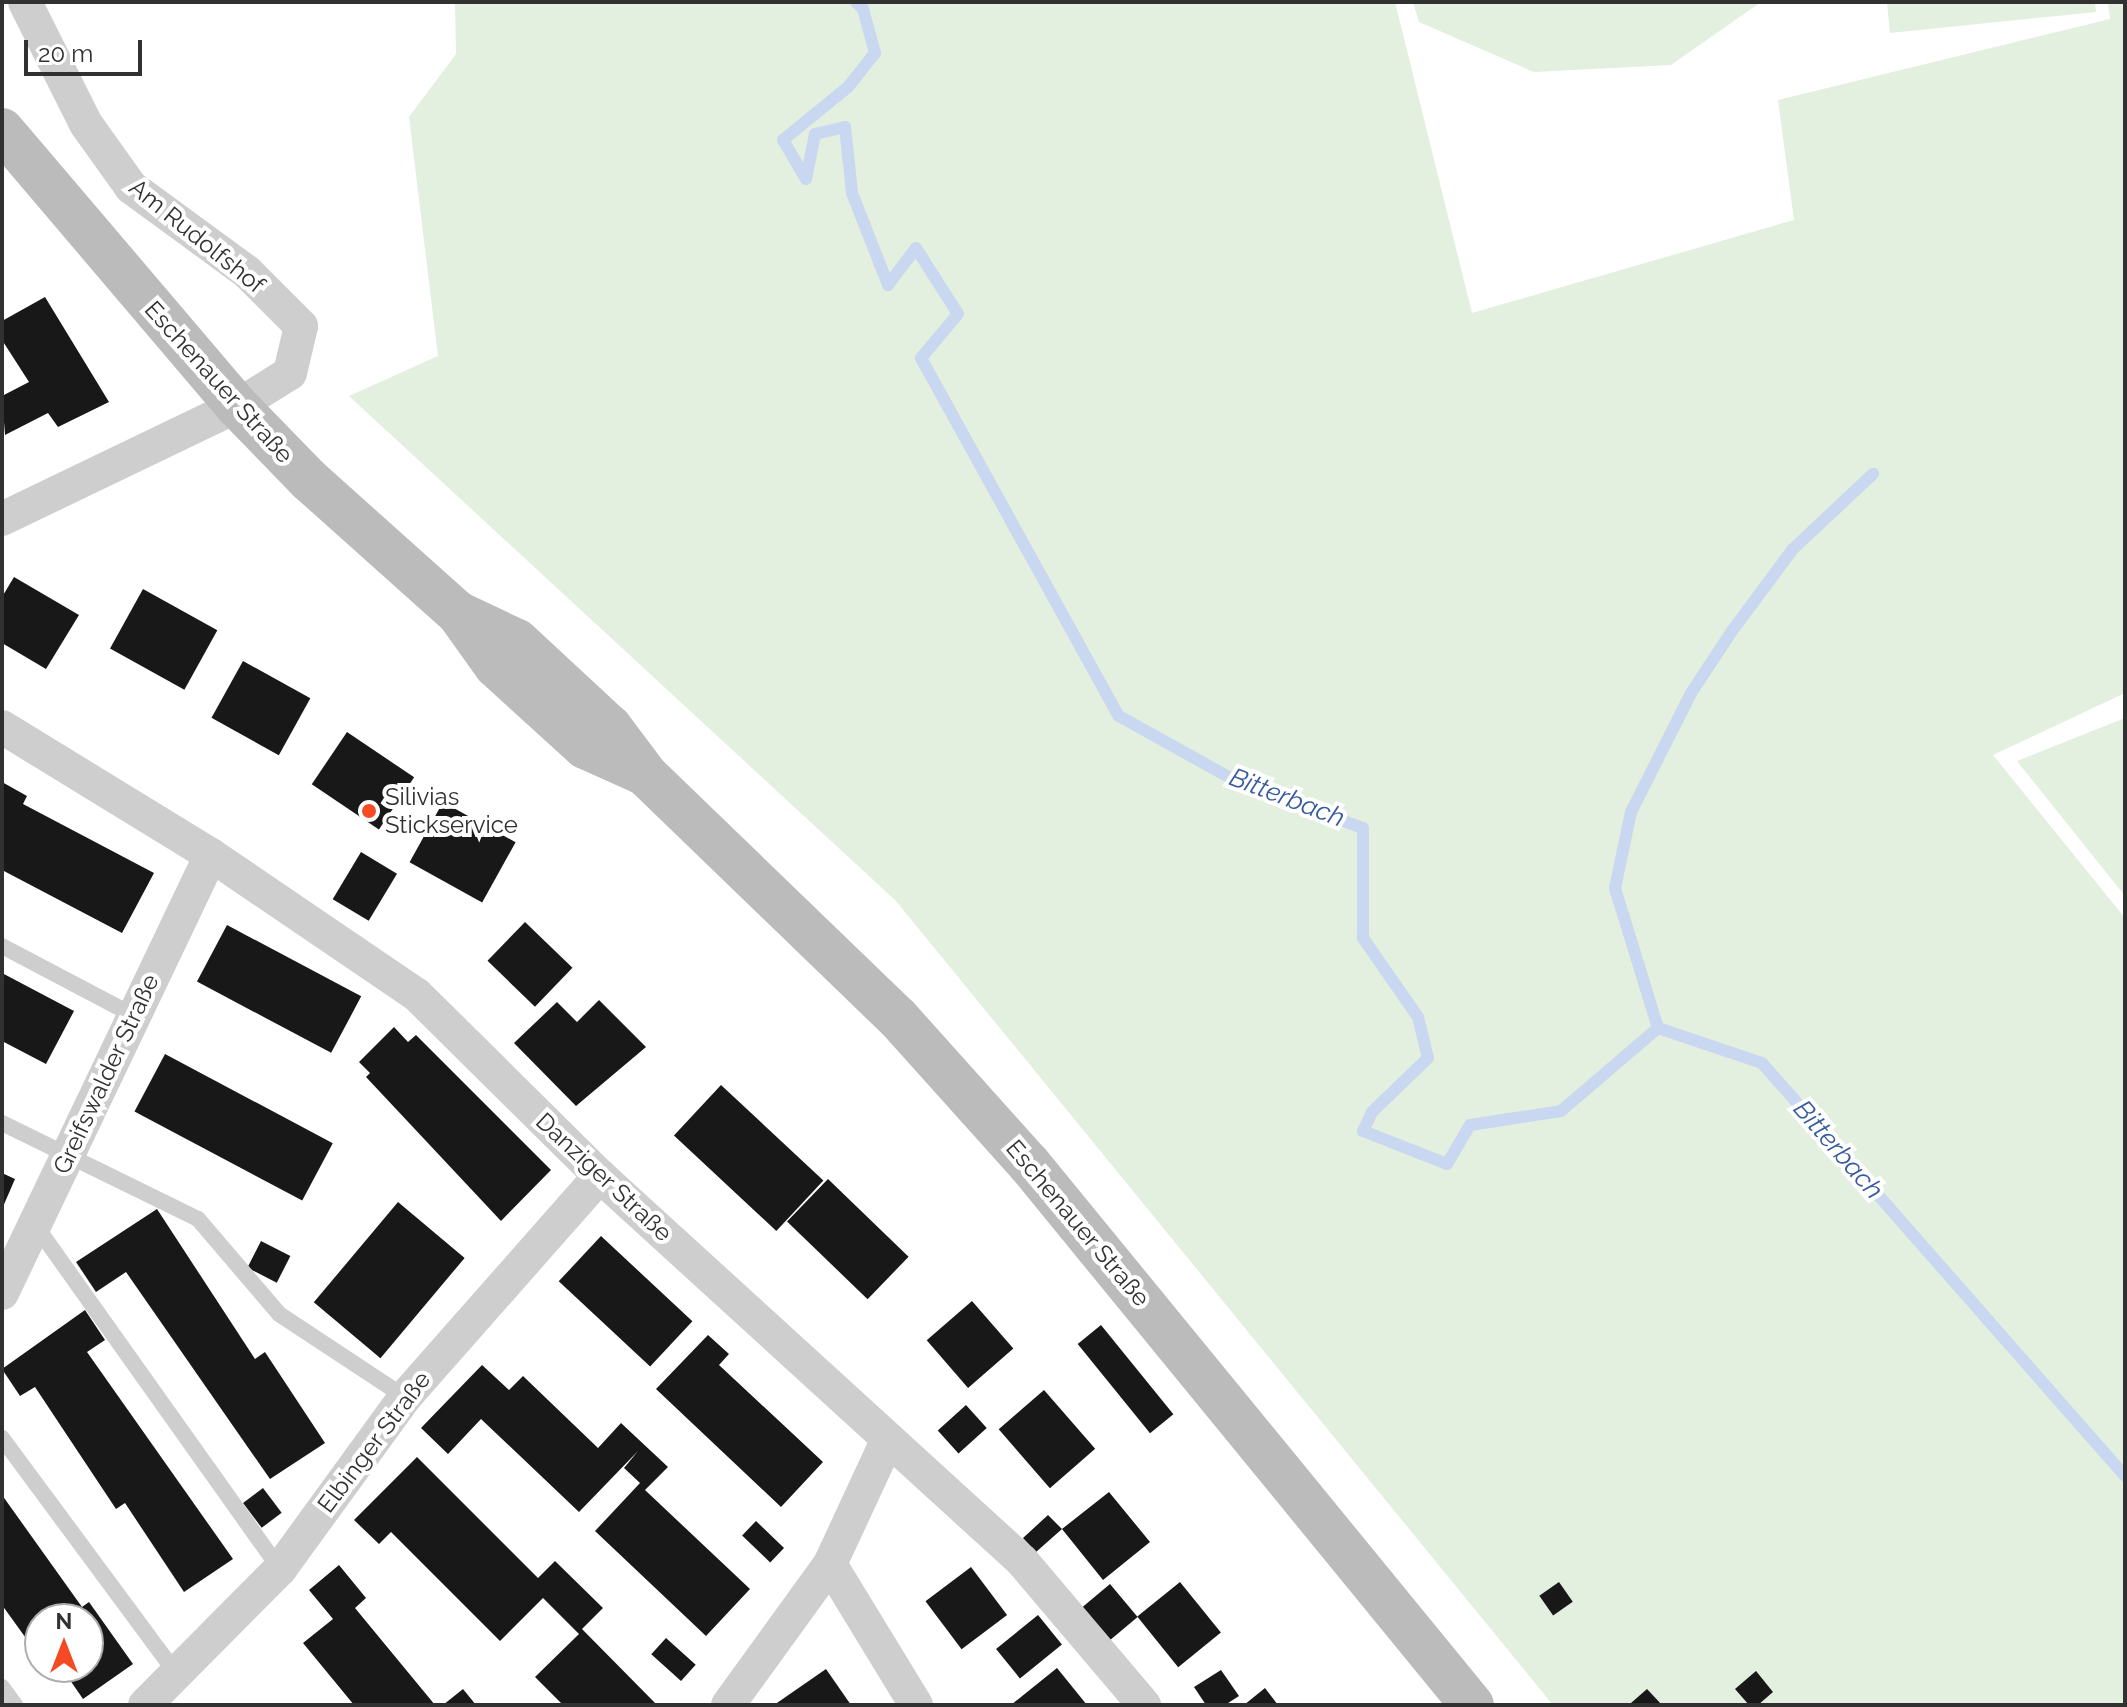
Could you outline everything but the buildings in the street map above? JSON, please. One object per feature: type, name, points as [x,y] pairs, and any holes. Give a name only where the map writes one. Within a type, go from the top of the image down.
[{"type":"main road","name":"Eschenauer Straße","points":[[2,130],[237,406],[309,480],[458,613],[496,666],[585,747],[646,775],[897,1017],[1029,1164],[1472,1705]]},
{"type":"street","name":"Am Rudolfshof","points":[[25,2],[86,124],[131,187],[247,272],[301,326],[290,373],[237,406]]},
{"type":"street","points":[[6,508],[237,406]]},
{"type":"street","name":"Danziger Straße","points":[[2,727],[211,855],[417,995],[600,1176],[1022,1561],[1144,1705]]},
{"type":"street","name":"Greifswalder Straße","points":[[2,1293],[211,855]]},
{"type":"street","name":"Elbinger Straße","points":[[145,1705],[280,1569],[405,1397],[600,1176]]},
{"type":"street","points":[[728,1705],[830,1564],[888,1439]]},
{"type":"street","points":[[830,1564],[916,1705]]},
{"type":"lane","points":[[2,946],[133,1015]]},
{"type":"lane","points":[[2,1123],[69,1152],[198,1219],[279,1314],[405,1397]]},
{"type":"lane","points":[[36,1226],[280,1569]]},
{"type":"lane","points":[[2,1438],[176,1673]]},
{"type":"lane","points":[[2,1687],[15,1705]]},
{"type":"green space","points":[[455,2],[1395,2],[1472,313],[1794,220],[1778,100],[2110,19],[2108,2],[2125,2],[2125,693],[1993,755],[2125,918],[2125,1705],[1553,1705],[896,901],[349,396],[438,356],[409,117],[456,54]]},
{"type":"green space","points":[[1413,2],[1761,2],[1671,65],[1534,72],[1419,22]]},
{"type":"green space","points":[[1887,2],[2095,2],[2096,12],[1890,33]]},
{"type":"green space","points":[[2125,718],[2125,896],[2017,761]]},
{"type":"waterway","name":"Bitterbach","points":[[856,2],[863,9],[875,53],[848,87],[783,140],[806,179],[815,134],[845,127],[852,193],[888,285],[916,248],[958,314],[921,358],[1119,716],[1243,785],[1363,828],[1363,938],[1418,1017],[1428,1058],[1372,1112],[1363,1131],[1447,1164],[1470,1125],[1561,1111],[1658,1028],[1762,1063],[2125,1476]]},
{"type":"waterway","points":[[1658,1028],[1615,888],[1631,812],[1691,693],[1732,631],[1793,549],[1873,474]]},
{"type":"place","name":"Silivias Stickservice","points":[[369,811]]}]
